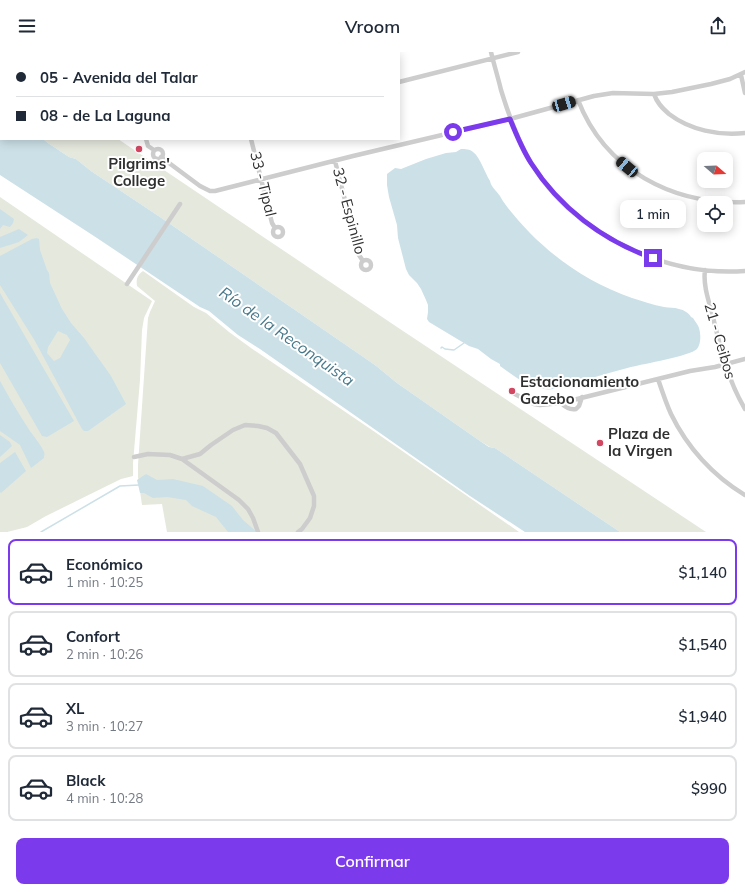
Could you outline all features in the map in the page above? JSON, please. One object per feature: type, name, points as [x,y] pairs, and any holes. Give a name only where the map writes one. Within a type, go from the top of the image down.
[{"type":"street","points":[[491,52],[510,119],[517,138],[538,173],[555,194],[578,216],[603,234],[642,254],[705,270],[732,272],[745,271]]},
{"type":"street","points":[[400,82],[518,52]]},
{"type":"street","points":[[154,150],[154,157],[158,159],[161,157],[200,186],[210,191],[215,191],[361,154],[510,119],[594,96],[607,94],[654,94],[711,84],[743,74],[745,93]]},
{"type":"street","points":[[654,94],[656,100],[663,109],[691,127],[722,133],[745,133]]},
{"type":"street","points":[[578,100],[588,123],[596,135],[615,157],[640,176],[672,192],[687,196],[715,201],[745,202]]},
{"type":"street","points":[[146,140],[148,146],[154,150],[161,150],[161,157]]},
{"type":"street","name":"33 - Tipal","points":[[251,140],[272,223],[275,228]]},
{"type":"street","name":"32 - Espinillo","points":[[335,161],[359,255],[363,261]]},
{"type":"street","points":[[127,284],[180,204]]},
{"type":"street","name":"21 - Ceibos","points":[[705,270],[705,283],[725,364],[745,409]]},
{"type":"street","points":[[513,393],[534,404],[540,405],[561,403],[745,359]]},
{"type":"street","points":[[658,379],[671,414],[690,446],[700,459],[712,470],[745,495]]},
{"type":"street","points":[[561,403],[563,406],[570,409],[576,409],[579,406],[582,397]]},
{"type":"street","points":[[182,459],[200,454],[233,430],[245,425],[267,428],[276,433],[300,464],[314,496],[314,506],[310,518],[302,530],[298,532]]},
{"type":"street","points":[[134,457],[148,454],[170,455],[182,459],[239,500],[248,509],[258,532]]},
{"type":"shaded area","points":[[44,140],[119,140],[397,327],[706,532],[620,532],[495,448],[490,447],[480,441],[397,383],[375,365],[91,171],[76,159],[69,157]]},
{"type":"shaded area","points":[[0,197],[152,301],[144,318],[142,330],[133,476],[121,479],[27,527],[7,532],[0,532]]},
{"type":"shaded area","points":[[143,271],[194,307],[206,313],[251,348],[519,532],[167,532],[162,504],[142,505],[138,477],[148,318],[155,301],[137,286],[137,278]]},
{"type":"water","name":"Río de la Reconquista","points":[[0,140],[44,140],[69,157],[76,159],[91,171],[375,365],[397,383],[480,441],[489,447],[495,448],[620,532],[525,532],[470,496],[238,335],[209,311],[200,307],[0,175]]},
{"type":"water","points":[[461,149],[470,150],[476,154],[491,185],[508,208],[534,237],[564,262],[596,283],[614,291],[652,304],[677,308],[688,313],[699,328],[700,339],[697,349],[693,352],[676,357],[631,367],[554,389],[547,389],[525,383],[478,349],[469,346],[429,322],[427,319],[428,305],[426,300],[421,289],[406,269],[398,238],[397,225],[389,197],[387,174],[395,168],[401,169],[426,159],[446,153],[456,152]]},
{"type":"water","points":[[0,209],[14,219],[10,227],[3,225],[0,229]]},
{"type":"water","points":[[19,229],[28,235],[19,242],[0,248],[0,237]]},
{"type":"water","points":[[32,239],[39,239],[40,250],[49,273],[50,283],[62,309],[111,376],[126,404],[88,431],[84,431],[82,429],[35,341],[0,285],[0,256]],"holes":[[[58,331],[67,335],[70,340],[60,358],[54,361],[47,353],[48,347]]]},
{"type":"water","points":[[0,293],[74,421],[47,437],[42,436],[0,363]]},
{"type":"water","points":[[0,381],[44,452],[44,458],[31,468],[20,445],[0,431]]},
{"type":"water","points":[[0,435],[10,442],[12,446],[0,457]]},
{"type":"water","points":[[15,452],[26,471],[1,493],[0,463]]},
{"type":"water","points":[[146,474],[157,480],[173,479],[203,486],[232,506],[243,520],[257,532],[228,532],[216,517],[192,506],[186,500],[167,497],[153,498],[144,493],[140,493],[137,480]]},
{"type":"waterway","points":[[441,348],[454,350],[464,343]]},
{"type":"waterway","points":[[41,532],[120,486],[139,485]]},
{"type":"place","name":"Pilgrims' College","points":[[139,149]]},
{"type":"place","name":"Estacionamiento Gazebo","points":[[512,391]]},
{"type":"place","name":"Plaza de la Virgen","points":[[600,443]]},
{"type":"route","points":[[453,132],[510,119],[517,138],[538,173],[566,205],[578,216],[603,234],[630,249],[653,258]]}]
